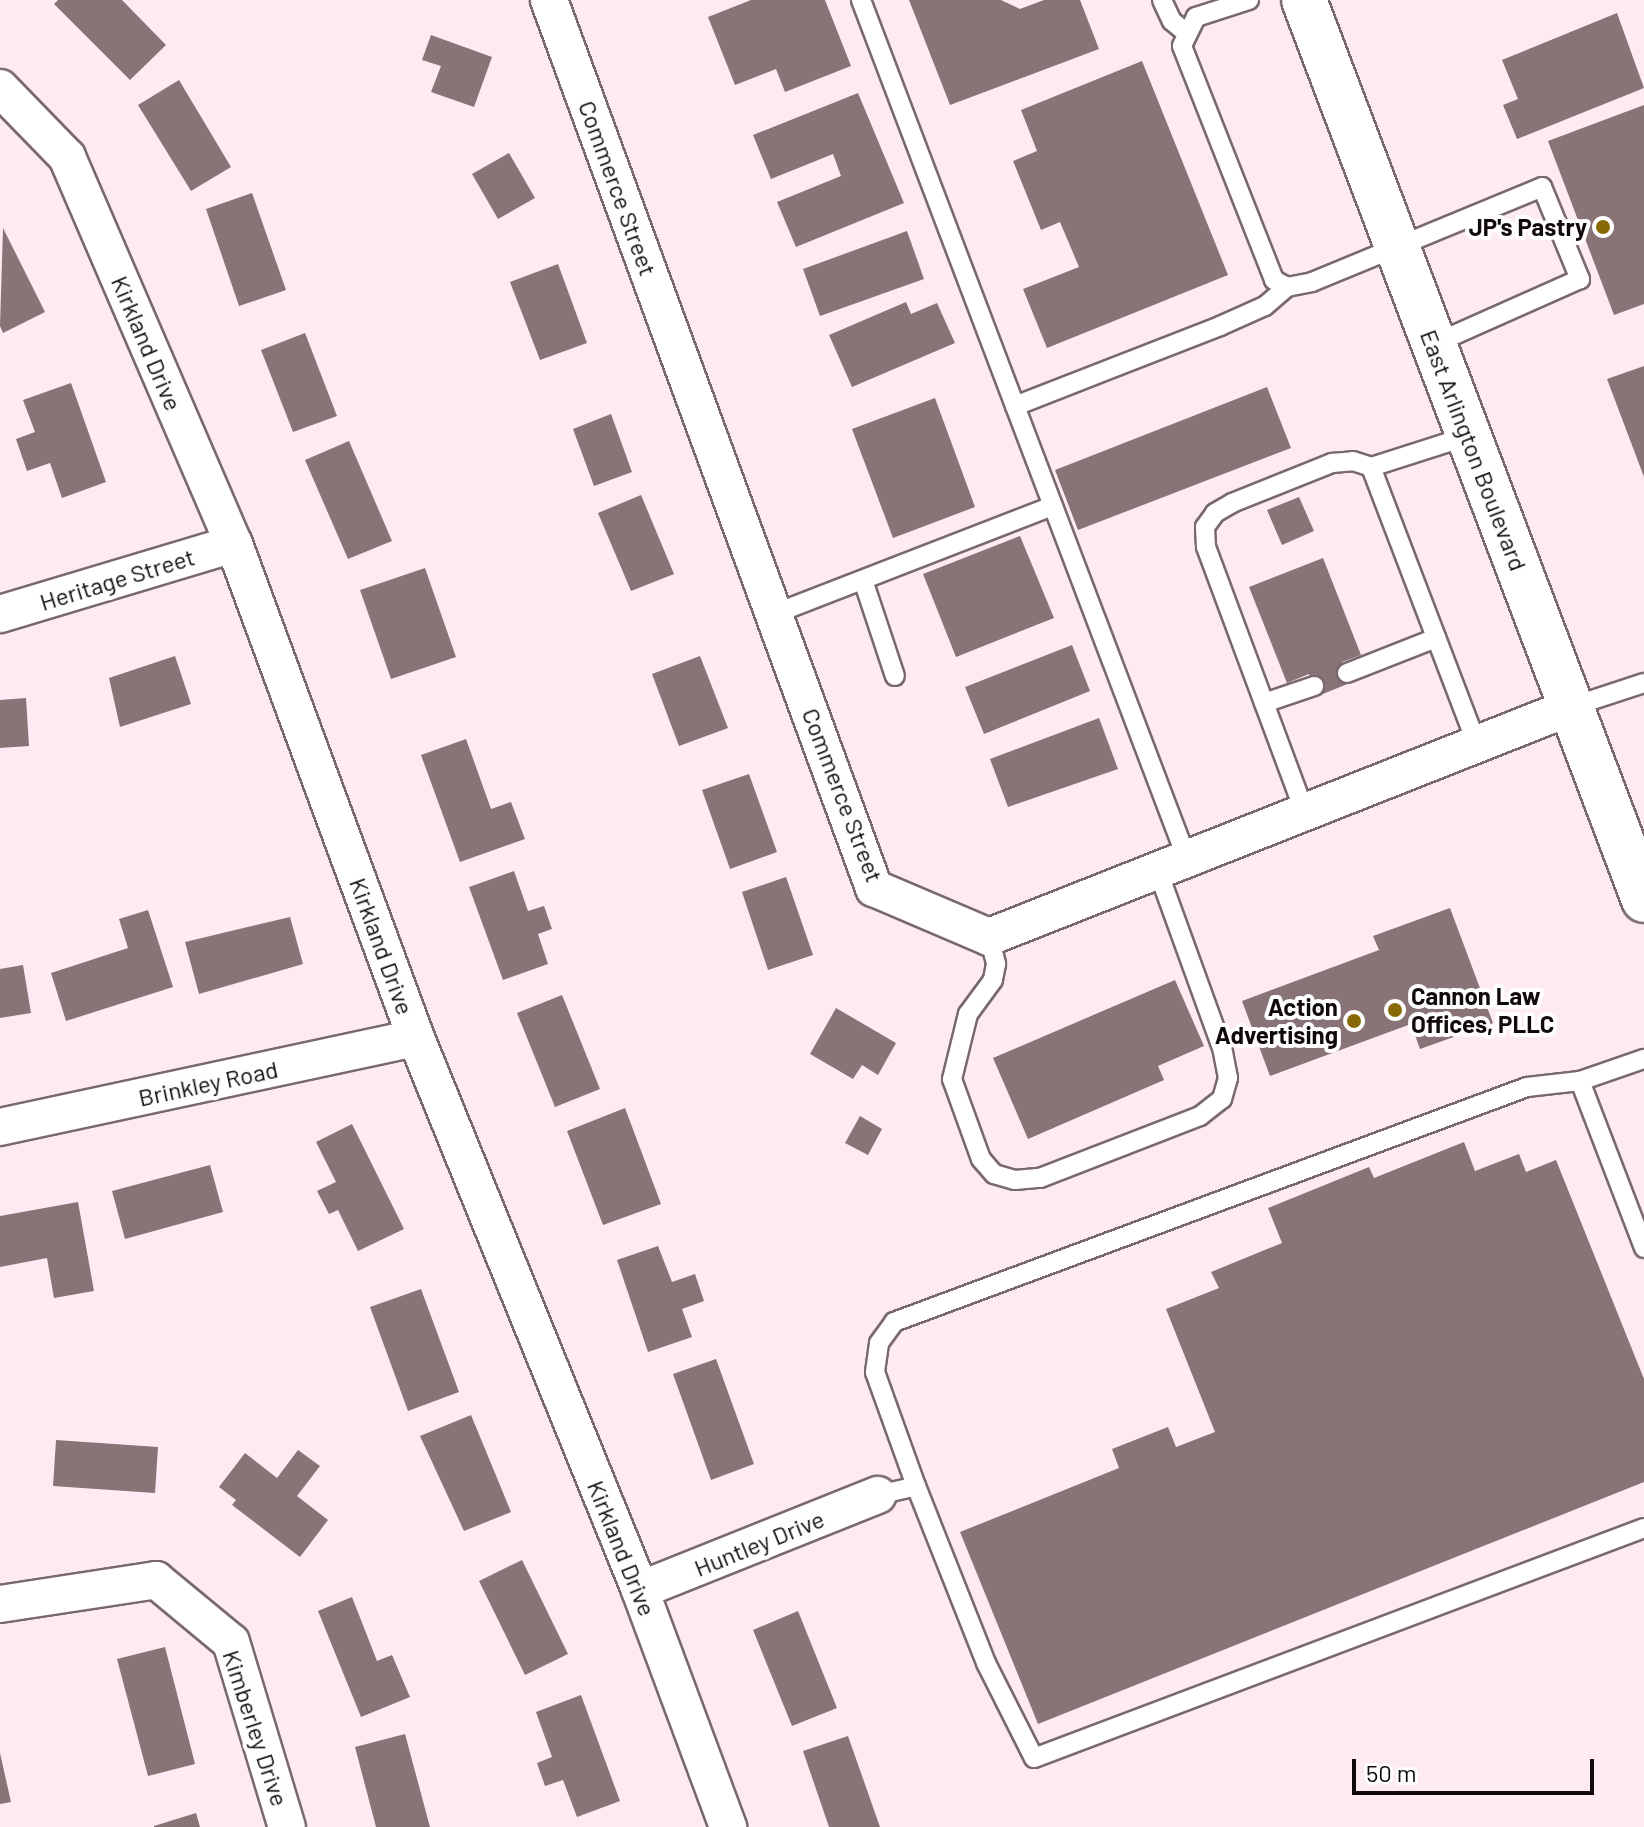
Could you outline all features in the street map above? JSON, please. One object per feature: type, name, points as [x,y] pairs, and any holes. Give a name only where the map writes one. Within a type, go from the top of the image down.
[{"type":"main road","name":"East Arlington Boulevard","points":[[1304,0],[1644,900]]},
{"type":"street","name":"Commerce Street","points":[[549,0],[874,888],[989,937]]},
{"type":"street","name":"Kirkland Drive","points":[[0,88],[67,157],[234,544],[416,1038],[640,1590],[728,1827]]},
{"type":"street","name":"Heritage Street","points":[[0,614],[234,544]]},
{"type":"street","points":[[989,937],[1571,707]]},
{"type":"street","name":"Brinkley Road","points":[[0,1127],[416,1038]]},
{"type":"street","name":"Huntley Drive","points":[[640,1590],[878,1495]]},
{"type":"street","name":"Kimberley Drive","points":[[0,1604],[156,1580],[231,1642],[287,1827]]},
{"type":"lane","points":[[861,0],[1053,506],[1172,865],[1222,1048],[1228,1078],[1222,1099],[1200,1116],[1040,1178],[1015,1180],[994,1174],[981,1159],[952,1079],[968,1014],[993,980],[996,964],[989,937]]},
{"type":"lane","points":[[1162,0],[1172,21],[1185,32]]},
{"type":"lane","points":[[1249,0],[1196,17],[1185,32],[1182,46],[1274,280],[1287,287]]},
{"type":"lane","points":[[1015,406],[1220,326],[1265,306],[1287,287],[1312,282],[1396,244],[1542,187],[1580,279],[1433,344]]},
{"type":"lane","points":[[1305,813],[1206,547],[1205,527],[1215,513],[1232,503],[1332,463],[1353,461],[1371,467],[1468,436]]},
{"type":"lane","points":[[1371,467],[1477,745]]},
{"type":"lane","points":[[774,614],[1053,506]]},
{"type":"lane","points":[[863,580],[895,676]]},
{"type":"lane","points":[[1347,673],[1436,638]]},
{"type":"lane","points":[[1571,707],[1644,683]]},
{"type":"lane","points":[[1264,703],[1314,686]]},
{"type":"lane","points":[[1644,1059],[1580,1081],[1527,1087],[894,1322],[879,1343],[875,1372],[986,1663],[1034,1758],[1644,1528]]},
{"type":"lane","points":[[1580,1081],[1644,1248]]},
{"type":"lane","points":[[878,1495],[916,1486]]},
{"type":"building","points":[[58,0],[122,0],[166,45],[130,80],[54,4]]},
{"type":"building","points":[[751,0],[825,0],[851,66],[785,92],[776,69],[735,85],[708,17]]},
{"type":"building","points":[[909,0],[1001,0],[1020,9],[1044,0],[1080,0],[1099,49],[950,105]]},
{"type":"building","points":[[1617,13],[1644,88],[1517,139],[1503,105],[1518,99],[1502,60]]},
{"type":"building","points":[[431,35],[492,57],[474,107],[431,92],[441,66],[422,60]]},
{"type":"building","points":[[1142,61],[1228,275],[1047,348],[1023,289],[1079,267],[1060,222],[1041,230],[1013,161],[1037,151],[1021,110]]},
{"type":"building","points":[[179,80],[231,167],[191,191],[138,105]]},
{"type":"building","points":[[858,93],[904,203],[796,247],[777,202],[841,176],[833,154],[771,179],[753,135]]},
{"type":"building","points":[[1644,105],[1644,304],[1614,315],[1548,141]]},
{"type":"building","points":[[509,153],[535,198],[498,219],[472,174]]},
{"type":"building","points":[[252,193],[286,290],[239,306],[206,209]]},
{"type":"building","points":[[3,228],[45,312],[3,333],[0,326]]},
{"type":"building","points":[[907,231],[924,279],[820,316],[803,269]]},
{"type":"building","points":[[558,264],[587,343],[540,360],[510,282]]},
{"type":"building","points":[[906,302],[911,314],[937,303],[955,343],[852,387],[829,335]]},
{"type":"building","points":[[305,333],[337,416],[293,432],[261,350]]},
{"type":"building","points":[[1644,366],[1644,477],[1607,379]]},
{"type":"building","points":[[71,383],[106,482],[62,498],[50,463],[27,471],[16,439],[35,432],[23,400]]},
{"type":"building","points":[[1267,387],[1291,448],[1078,530],[1055,470]]},
{"type":"building","points":[[935,398],[975,507],[893,538],[852,429]]},
{"type":"building","points":[[611,414],[632,472],[594,486],[573,429]]},
{"type":"building","points":[[349,441],[392,541],[348,559],[305,460]]},
{"type":"building","points":[[641,495],[674,574],[631,591],[598,513]]},
{"type":"building","points":[[1299,497],[1314,531],[1282,545],[1267,510]]},
{"type":"building","points":[[1020,536],[1054,618],[956,657],[923,574]]},
{"type":"building","points":[[1323,558],[1361,655],[1342,662],[1350,683],[1318,696],[1309,674],[1287,683],[1249,587]]},
{"type":"building","points":[[425,568],[456,657],[391,679],[360,590]]},
{"type":"building","points":[[1072,645],[1090,691],[984,734],[965,687]]},
{"type":"building","points":[[175,656],[191,704],[120,727],[109,678]]},
{"type":"building","points":[[700,656],[728,728],[679,746],[652,674]]},
{"type":"building","points":[[26,698],[29,746],[0,748],[0,700]]},
{"type":"building","points":[[1099,718],[1118,769],[1008,807],[990,759]]},
{"type":"building","points":[[466,739],[491,809],[511,802],[525,839],[460,862],[421,755]]},
{"type":"building","points":[[749,774],[777,852],[730,869],[702,790]]},
{"type":"building","points":[[514,871],[528,911],[544,906],[552,929],[538,934],[548,964],[503,980],[469,887]]},
{"type":"building","points":[[786,877],[813,955],[768,970],[742,892]]},
{"type":"building","points":[[1450,908],[1493,1023],[1420,1049],[1411,1024],[1270,1076],[1242,1001],[1379,950],[1373,936]]},
{"type":"building","points":[[148,910],[173,987],[66,1021],[51,973],[128,948],[119,919]]},
{"type":"building","points":[[290,917],[303,964],[199,994],[185,942]]},
{"type":"building","points":[[23,965],[31,1013],[0,1018],[0,969]]},
{"type":"building","points":[[1175,980],[1204,1046],[1158,1066],[1164,1080],[1028,1139],[993,1058]]},
{"type":"building","points":[[562,995],[600,1089],[555,1107],[517,1013]]},
{"type":"building","points":[[836,1008],[896,1043],[878,1075],[862,1065],[853,1079],[810,1054]]},
{"type":"building","points":[[625,1108],[661,1204],[603,1225],[567,1131]]},
{"type":"building","points":[[860,1116],[882,1129],[868,1155],[845,1143]]},
{"type":"building","points":[[352,1124],[404,1229],[358,1251],[338,1210],[329,1214],[317,1191],[336,1182],[316,1142]]},
{"type":"building","points":[[1464,1142],[1475,1171],[1519,1154],[1526,1172],[1556,1160],[1644,1379],[1644,1482],[1038,1724],[960,1532],[1119,1468],[1112,1449],[1168,1427],[1176,1447],[1215,1432],[1166,1309],[1219,1288],[1211,1272],[1282,1243],[1268,1208],[1369,1167],[1374,1178]]},
{"type":"building","points":[[210,1165],[223,1212],[125,1239],[112,1191]]},
{"type":"building","points":[[78,1202],[94,1291],[54,1298],[47,1258],[0,1267],[0,1216]]},
{"type":"building","points":[[658,1246],[672,1282],[695,1274],[704,1301],[682,1309],[692,1337],[648,1352],[617,1260]]},
{"type":"building","points":[[421,1289],[459,1392],[408,1411],[370,1307]]},
{"type":"building","points":[[716,1359],[754,1464],[711,1480],[673,1374]]},
{"type":"building","points":[[471,1415],[511,1512],[464,1531],[420,1436]]},
{"type":"building","points":[[56,1440],[158,1447],[155,1493],[53,1486]]},
{"type":"building","points":[[298,1450],[320,1466],[297,1496],[328,1520],[300,1557],[232,1505],[236,1500],[219,1487],[245,1453],[277,1478]]},
{"type":"building","points":[[522,1560],[568,1654],[525,1675],[479,1581]]},
{"type":"building","points":[[352,1597],[377,1661],[392,1655],[410,1697],[361,1717],[318,1611]]},
{"type":"building","points":[[798,1611],[837,1708],[792,1726],[753,1630]]},
{"type":"building","points":[[165,1647],[195,1764],[148,1776],[117,1659]]},
{"type":"building","points":[[581,1695],[620,1801],[577,1817],[563,1780],[545,1786],[537,1763],[552,1757],[536,1712]]},
{"type":"building","points":[[405,1734],[430,1827],[376,1827],[355,1747]]},
{"type":"building","points":[[848,1736],[880,1827],[829,1827],[803,1751]]},
{"type":"building","points":[[0,1753],[11,1802],[0,1804]]},
{"type":"building","points":[[196,1813],[200,1827],[154,1827],[154,1826]]},
{"type":"place","name":"JP's Pastry","points":[[1603,227]]},
{"type":"place","name":"Cannon Law Offices, PLLC","points":[[1395,1010]]},
{"type":"place","name":"Action Advertising","points":[[1354,1021]]}]
